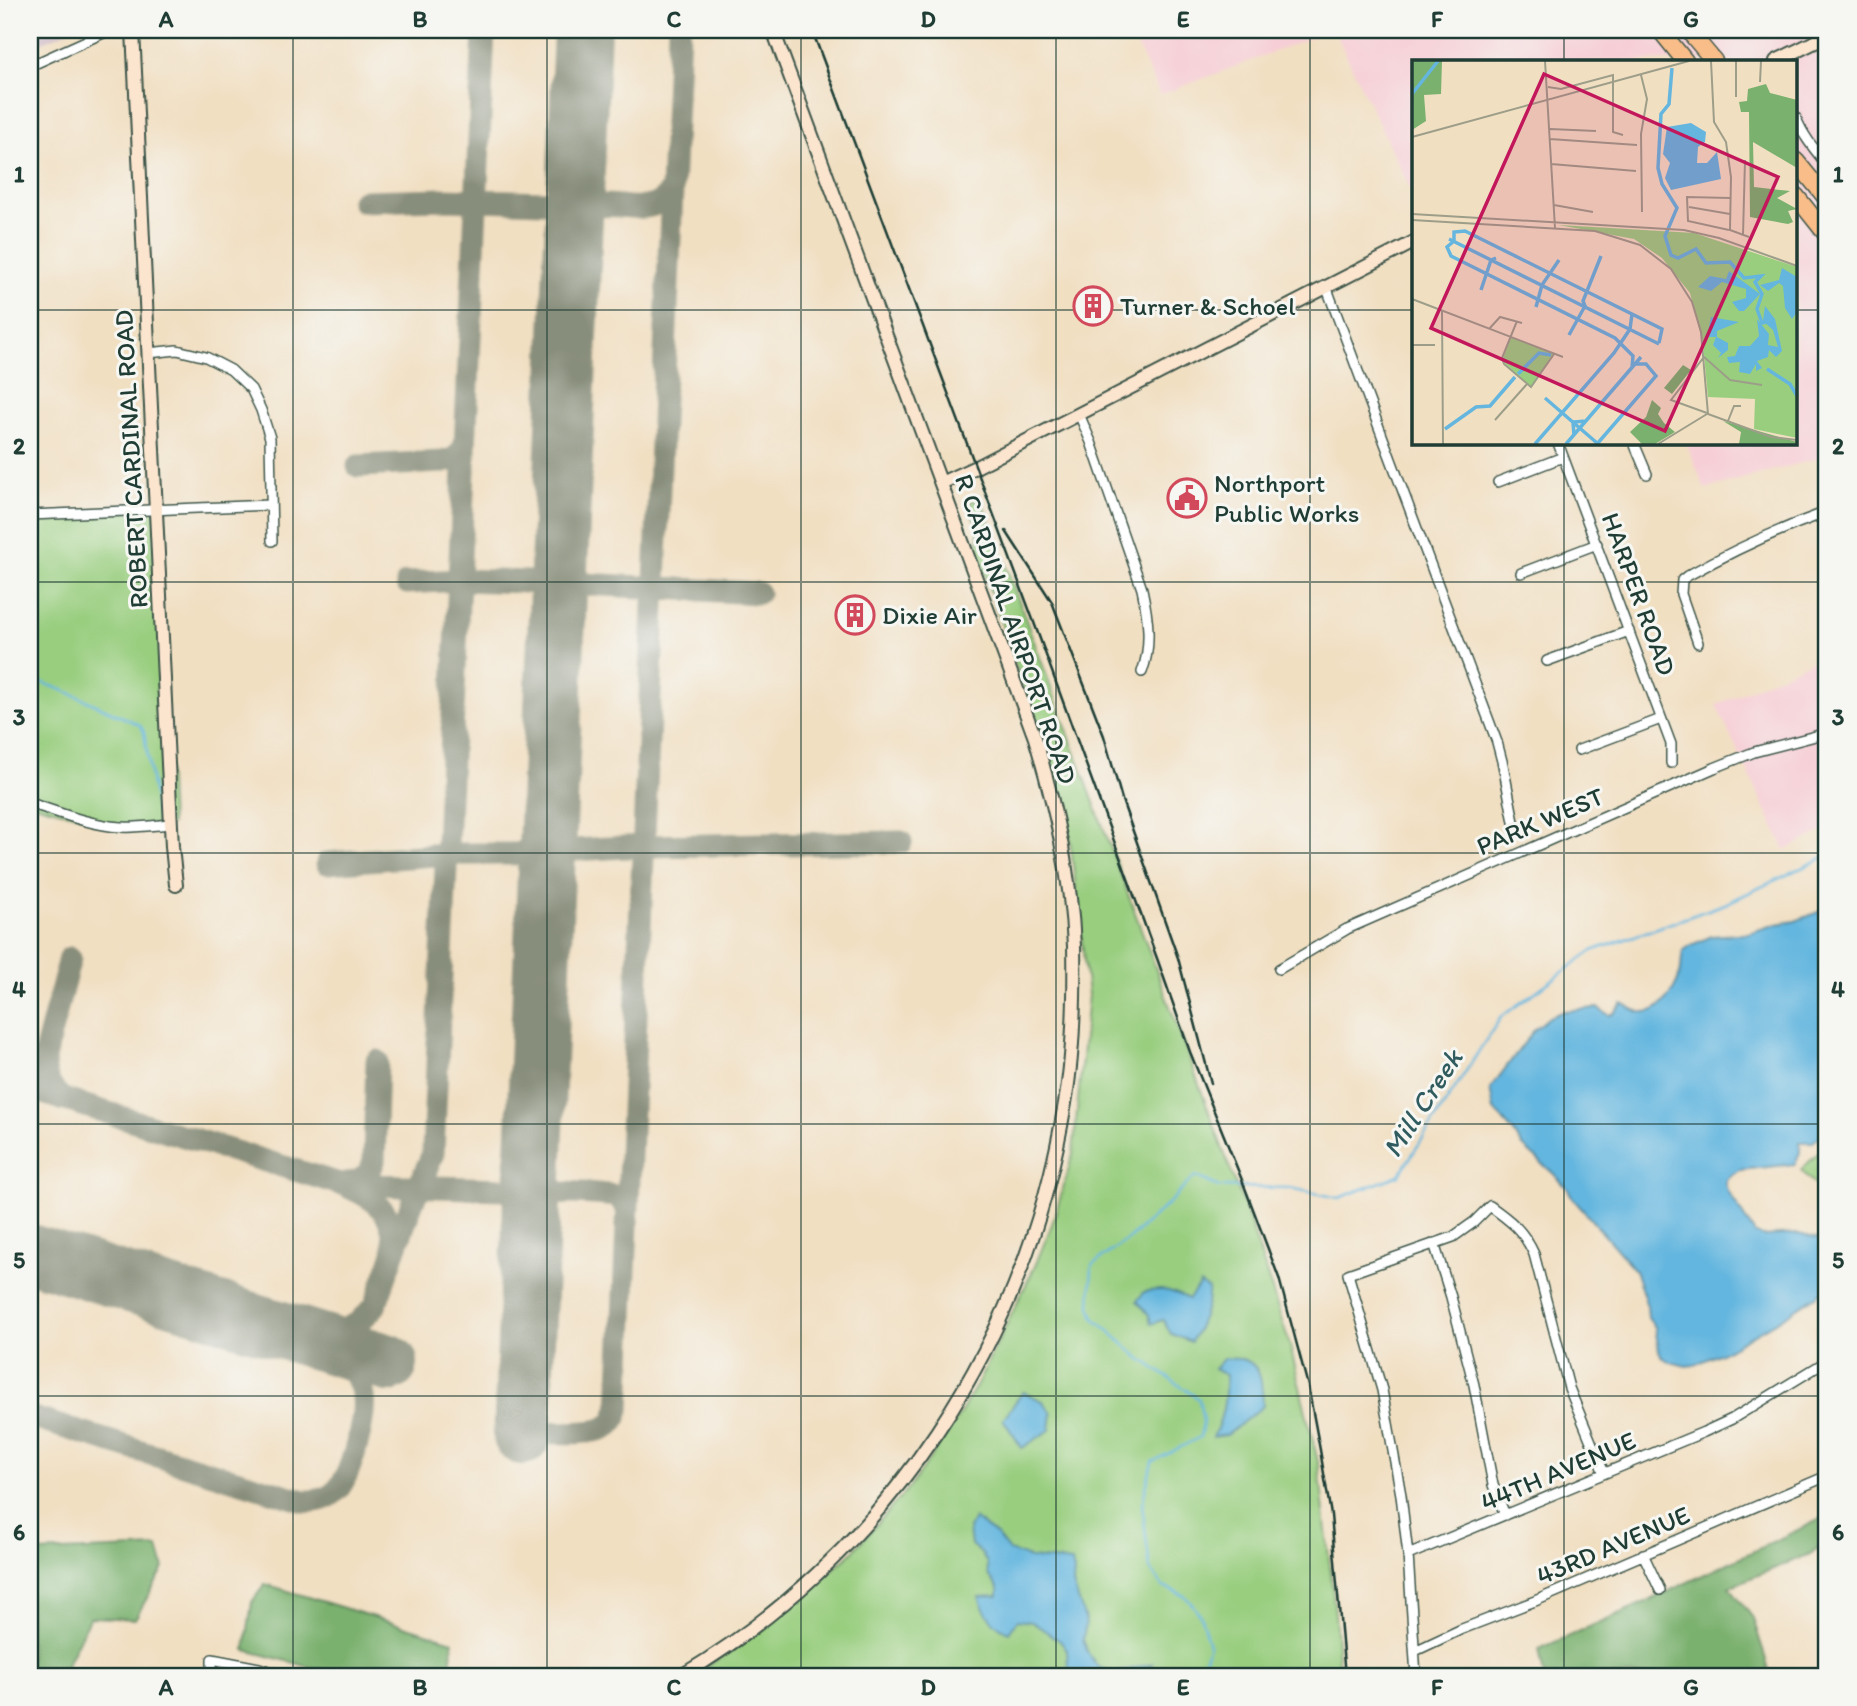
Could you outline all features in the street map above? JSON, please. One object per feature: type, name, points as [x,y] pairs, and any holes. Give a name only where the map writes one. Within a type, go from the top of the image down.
[{"type":"highway","points":[[1660,30],[1679,57]]},
{"type":"highway","points":[[1688,30],[1713,60]]},
{"type":"highway","points":[[1798,163],[1827,199]]},
{"type":"highway","points":[[1798,198],[1826,233]]},
{"type":"main road","name":"ROBERT CARDINAL ROAD","points":[[133,30],[176,885]]},
{"type":"main road","name":"R CARDINAL AIRPORT ROAD","points":[[681,1676],[749,1632],[790,1598],[857,1534],[901,1484],[961,1396],[1008,1303],[1028,1254],[1043,1204],[1066,1101],[1074,997],[1074,944],[1069,892],[1050,789],[1035,738],[773,30]]},
{"type":"main road","points":[[1781,60],[1827,36]]},
{"type":"main road","points":[[941,483],[1412,243]]},
{"type":"street","points":[[30,66],[110,30]]},
{"type":"street","points":[[1798,124],[1827,165]]},
{"type":"street","points":[[1326,286],[1497,742],[1514,822]]},
{"type":"street","points":[[148,352],[177,350],[206,357],[231,370],[251,389],[270,438],[272,541]]},
{"type":"street","points":[[1079,414],[1142,589],[1149,631],[1148,652],[1142,673]]},
{"type":"street","name":"HARPER ROAD","points":[[1558,444],[1671,744],[1671,763]]},
{"type":"street","points":[[1634,444],[1647,474]]},
{"type":"street","points":[[1498,482],[1563,457]]},
{"type":"street","points":[[30,515],[270,505]]},
{"type":"street","points":[[1698,643],[1681,594],[1682,580],[1724,555],[1827,512]]},
{"type":"street","points":[[1521,573],[1597,544]]},
{"type":"street","points":[[1547,661],[1629,631]]},
{"type":"street","points":[[1579,750],[1661,719]]},
{"type":"street","name":"PARK WEST","points":[[1279,969],[1346,929],[1714,768],[1754,752],[1827,733]]},
{"type":"street","points":[[30,803],[107,826],[171,824]]},
{"type":"street","points":[[1416,1676],[1401,1495],[1382,1390],[1348,1274],[1464,1231],[1490,1206],[1509,1220],[1528,1240],[1542,1281],[1569,1388],[1604,1473]]},
{"type":"street","points":[[1434,1243],[1474,1385],[1493,1485],[1505,1515]]},
{"type":"street","name":"44TH AVENUE","points":[[1408,1555],[1732,1419],[1827,1361]]},
{"type":"street","name":"43RD AVENUE","points":[[1415,1651],[1827,1476]]},
{"type":"street","points":[[1643,1554],[1660,1590]]},
{"type":"street","points":[[212,1676],[212,1658],[287,1676]]},
{"type":"shaded area","points":[[30,30],[70,30],[30,48]]},
{"type":"shaded area","points":[[1130,30],[1331,30],[1160,95]]},
{"type":"shaded area","points":[[1334,30],[1827,30],[1827,456],[1705,489],[1686,444],[1798,444],[1798,60],[1412,60],[1412,193]]},
{"type":"shaded area","points":[[1827,654],[1827,829],[1785,850],[1716,705]]},
{"type":"green space","points":[[981,499],[1250,1222],[1290,1346],[1319,1466],[1339,1676],[689,1676],[728,1654],[827,1575],[853,1551],[912,1484],[954,1424],[979,1381],[1035,1266],[1054,1219],[1073,1154],[1088,995],[1069,830],[1064,806],[977,552],[979,528],[970,510],[971,501]]},
{"type":"green space","points":[[156,510],[171,824],[124,827],[30,803],[30,515]]},
{"type":"green space","points":[[1827,1144],[1827,1197],[1801,1170]]},
{"type":"green space","points":[[1827,1516],[1827,1541],[1810,1554],[1729,1587],[1753,1618],[1771,1676],[1544,1676],[1539,1649],[1648,1601]]},
{"type":"green space","points":[[158,1547],[164,1568],[135,1619],[90,1617],[61,1676],[30,1676],[30,1550],[37,1552]]},
{"type":"green space","points":[[265,1584],[453,1641],[449,1676],[344,1676],[245,1650],[252,1602]]},
{"type":"water","points":[[1827,909],[1827,1133],[1813,1142],[1800,1142],[1800,1153],[1795,1164],[1740,1170],[1730,1176],[1726,1183],[1728,1191],[1755,1234],[1799,1234],[1827,1241],[1827,1289],[1721,1353],[1694,1365],[1671,1362],[1662,1357],[1659,1351],[1655,1327],[1648,1318],[1647,1306],[1635,1270],[1574,1200],[1567,1188],[1522,1145],[1494,1110],[1490,1089],[1534,1030],[1549,1017],[1564,1011],[1598,1008],[1609,1015],[1622,1004],[1637,1011],[1650,1012],[1662,1005],[1675,987],[1683,951],[1691,945],[1712,936],[1748,933],[1795,921]]},
{"type":"water","points":[[1200,1284],[1208,1289],[1207,1302],[1191,1342],[1171,1334],[1163,1320],[1151,1324],[1149,1315],[1137,1301],[1144,1292],[1158,1290],[1189,1299]]},
{"type":"water","points":[[1224,1358],[1245,1360],[1256,1368],[1261,1380],[1263,1406],[1227,1435],[1213,1437],[1220,1422],[1226,1375],[1214,1369]]},
{"type":"water","points":[[1023,1392],[1043,1401],[1052,1413],[1050,1430],[1022,1448],[1003,1419]]},
{"type":"water","points":[[974,1518],[996,1535],[1009,1551],[1030,1558],[1072,1562],[1073,1584],[1086,1622],[1083,1639],[1088,1653],[1098,1667],[1115,1673],[1152,1664],[1141,1676],[1071,1676],[1067,1650],[1060,1641],[1032,1622],[1017,1620],[1009,1632],[998,1626],[986,1613],[979,1597],[998,1596],[998,1588],[988,1574],[987,1563],[982,1554],[971,1545],[969,1528]]},
{"type":"waterway","points":[[30,678],[140,725],[144,732],[156,811]]},
{"type":"waterway","name":"Mill Creek","points":[[1196,1676],[1201,1671],[1209,1645],[1200,1614],[1185,1596],[1163,1587],[1150,1569],[1142,1504],[1152,1462],[1200,1437],[1203,1422],[1199,1399],[1140,1358],[1094,1318],[1090,1306],[1092,1265],[1131,1237],[1195,1176],[1219,1187],[1290,1188],[1339,1198],[1399,1175],[1501,1017],[1592,951],[1725,904],[1827,856]]},
{"type":"taxiway","points":[[300,1336],[328,1335],[345,1329],[358,1323],[375,1306],[433,1153],[484,30]]},
{"type":"taxiway","points":[[522,1432],[579,1433],[600,1430],[612,1424],[619,1409],[679,30]]},
{"type":"taxiway","points":[[363,201],[445,199],[544,202],[564,195],[575,177]]},
{"type":"taxiway","points":[[573,230],[582,215],[594,207],[648,207],[661,201],[672,189]]},
{"type":"taxiway","points":[[358,466],[443,462],[456,458],[465,446]]},
{"type":"taxiway","points":[[559,559],[569,574],[583,584],[758,593]]},
{"type":"taxiway","points":[[407,583],[459,580],[529,582],[548,593],[557,612]]},
{"type":"taxiway","points":[[327,863],[447,854],[518,854],[538,842],[548,821]]},
{"type":"taxiway","points":[[545,879],[555,860],[574,850],[644,846],[901,842]]},
{"type":"taxiway","points":[[64,1100],[48,1082],[44,1058],[70,958]]},
{"type":"taxiway","points":[[347,1183],[364,1177],[374,1161],[377,1061]]},
{"type":"taxiway","points":[[30,1089],[340,1184],[501,1189],[520,1198],[531,1215]]},
{"type":"taxiway","points":[[533,1162],[542,1182],[561,1193]]},
{"type":"taxiway","points":[[350,1188],[369,1198],[383,1210],[394,1236],[394,1248]]},
{"type":"taxiway","points":[[531,1215],[541,1200],[551,1195],[569,1193],[616,1196],[628,1209]]},
{"type":"taxiway","points":[[30,1417],[304,1501],[318,1500],[334,1492],[343,1482],[362,1418],[363,1397],[359,1383],[334,1346]]},
{"type":"runway","points":[[522,1436],[582,30]]},
{"type":"runway","points":[[30,1253],[389,1363]]},
{"type":"railway","points":[[812,30],[1032,617],[1190,1052],[1279,1278],[1308,1386],[1331,1515],[1345,1676]]},
{"type":"railway","points":[[1006,531],[1052,602],[1104,736],[1123,803],[1178,958],[1211,1083]]},
{"type":"place","name":"Turner & Schoel","points":[[1093,306]]},
{"type":"place","name":"Northport Public Works","points":[[1187,498]]},
{"type":"place","name":"Dixie Air","points":[[855,615]]}]
